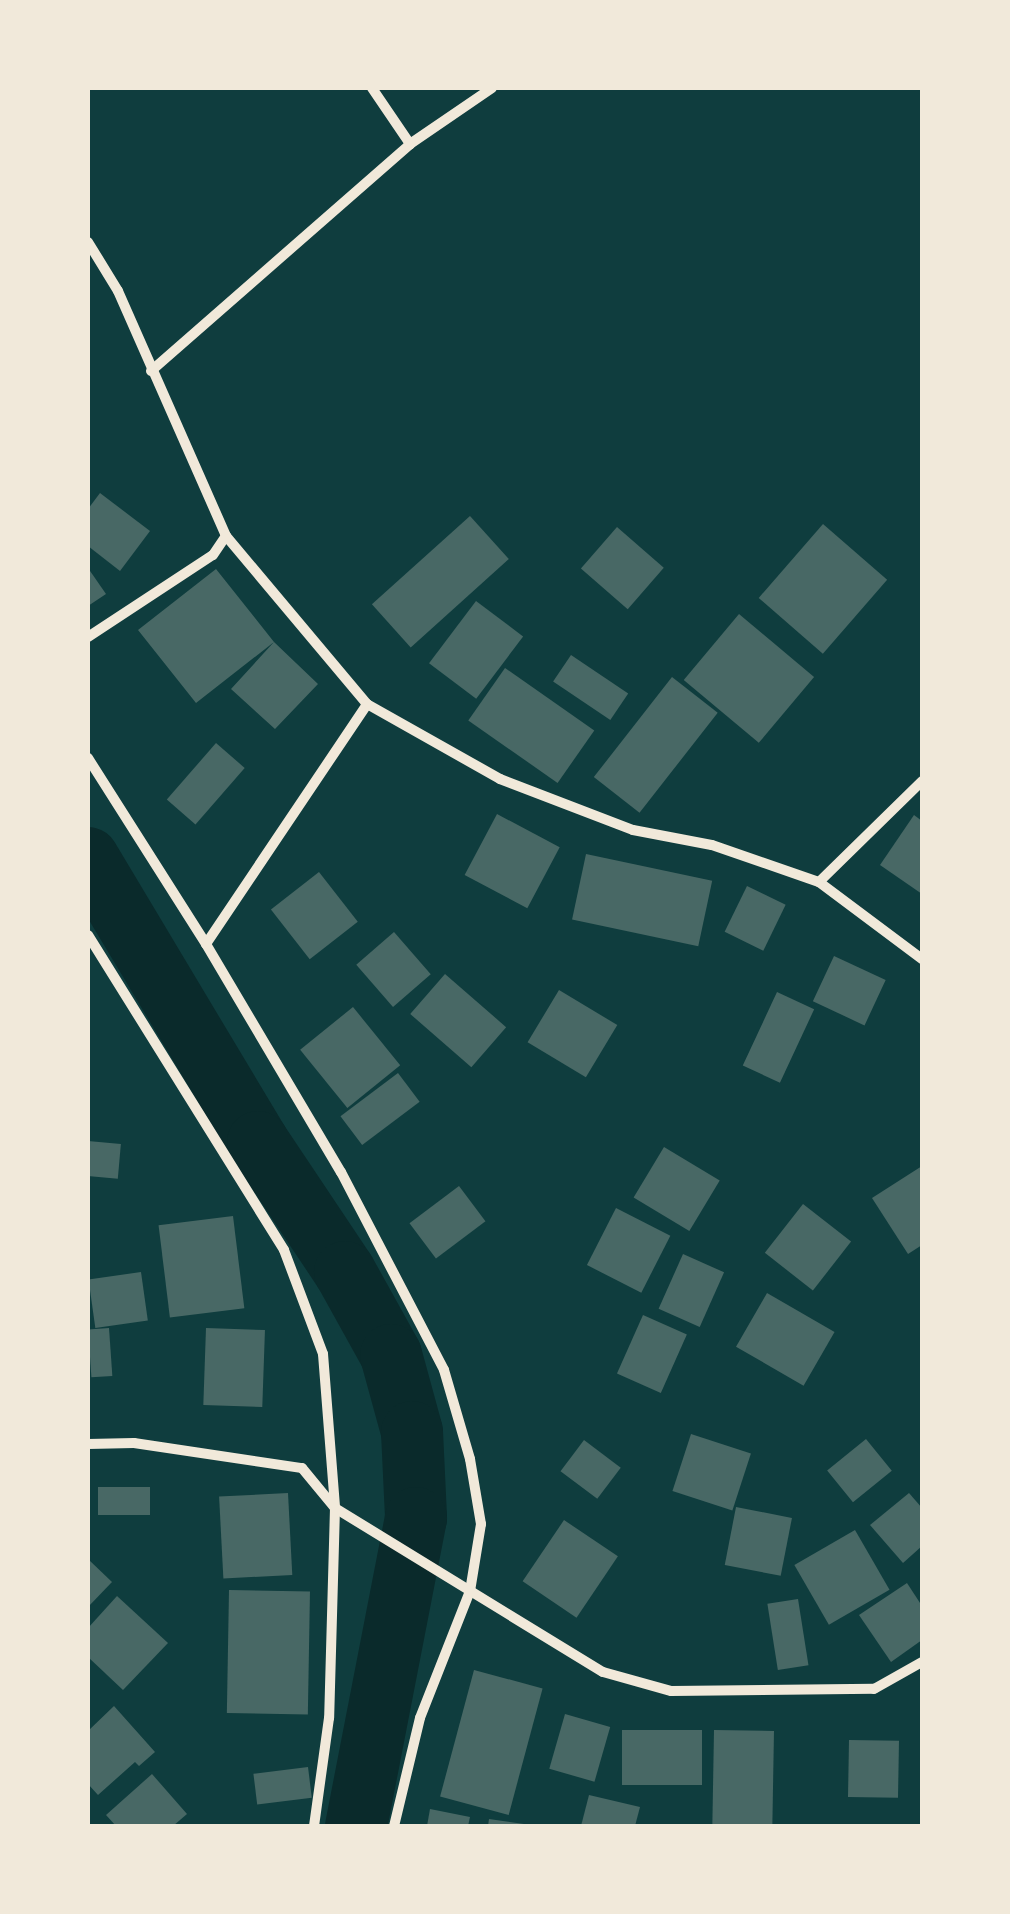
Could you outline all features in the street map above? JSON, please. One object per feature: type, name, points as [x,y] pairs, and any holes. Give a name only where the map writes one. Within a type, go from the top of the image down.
[{"type":"street","points":[[372,88],[410,144]]},
{"type":"street","points":[[150,371],[410,144],[492,88]]},
{"type":"street","points":[[88,242],[118,290],[150,371],[226,536],[368,704],[500,779],[633,830],[712,845],[818,882],[922,959]]},
{"type":"street","points":[[88,637],[213,555],[226,536]]},
{"type":"street","points":[[206,944],[368,704]]},
{"type":"street","points":[[88,758],[206,944],[341,1172],[444,1370],[470,1458],[481,1524],[470,1592],[420,1718],[394,1826]]},
{"type":"street","points":[[818,882],[922,781]]},
{"type":"street","points":[[88,936],[284,1250],[323,1354],[335,1508],[329,1718],[314,1826]]},
{"type":"street","points":[[88,1444],[134,1443],[302,1468],[335,1508],[470,1592],[604,1672],[671,1691],[874,1689],[922,1662]]},
{"type":"building","points":[[100,493],[150,531],[120,571],[88,546],[88,509]]},
{"type":"building","points":[[470,516],[509,559],[411,647],[372,604]]},
{"type":"building","points":[[823,524],[887,580],[823,654],[759,598]]},
{"type":"building","points":[[617,527],[664,568],[628,609],[581,569]]},
{"type":"building","points":[[88,568],[106,594],[88,606]]},
{"type":"building","points":[[216,569],[274,642],[196,703],[138,630]]},
{"type":"building","points":[[476,601],[523,637],[476,699],[429,663]]},
{"type":"building","points":[[739,614],[814,677],[759,743],[684,680]]},
{"type":"building","points":[[274,642],[318,684],[275,729],[231,689]]},
{"type":"building","points":[[571,655],[628,694],[610,720],[553,682]]},
{"type":"building","points":[[505,668],[594,731],[558,783],[468,720]]},
{"type":"building","points":[[672,677],[718,713],[640,813],[594,777]]},
{"type":"building","points":[[216,743],[245,768],[195,825],[167,800]]},
{"type":"building","points":[[497,814],[560,847],[527,908],[465,875]]},
{"type":"building","points":[[914,815],[922,821],[922,894],[880,865]]},
{"type":"building","points":[[586,854],[712,881],[698,946],[572,920]]},
{"type":"building","points":[[319,872],[358,922],[310,959],[271,910]]},
{"type":"building","points":[[747,886],[786,905],[763,951],[725,932]]},
{"type":"building","points":[[394,932],[431,974],[393,1007],[356,965]]},
{"type":"building","points":[[834,956],[886,980],[865,1025],[813,1001]]},
{"type":"building","points":[[445,974],[506,1027],[471,1067],[410,1014]]},
{"type":"building","points":[[559,990],[617,1025],[586,1077],[528,1042]]},
{"type":"building","points":[[777,992],[814,1009],[780,1083],[743,1065]]},
{"type":"building","points":[[353,1007],[400,1065],[347,1108],[300,1050]]},
{"type":"building","points":[[398,1073],[420,1102],[362,1145],[340,1116]]},
{"type":"building","points":[[88,1141],[121,1144],[118,1179],[88,1176]]},
{"type":"building","points":[[664,1147],[720,1180],[689,1231],[634,1198]]},
{"type":"building","points":[[922,1166],[922,1245],[908,1254],[872,1198]]},
{"type":"building","points":[[459,1186],[485,1221],[436,1258],[409,1223]]},
{"type":"building","points":[[803,1204],[851,1242],[813,1290],[765,1253]]},
{"type":"building","points":[[616,1208],[670,1236],[641,1293],[587,1265]]},
{"type":"building","points":[[233,1216],[244,1308],[170,1317],[159,1225]]},
{"type":"building","points":[[683,1254],[724,1272],[700,1327],[659,1309]]},
{"type":"building","points":[[141,1272],[148,1321],[95,1328],[89,1279]]},
{"type":"building","points":[[767,1293],[835,1332],[804,1386],[736,1347]]},
{"type":"building","points":[[643,1315],[687,1335],[661,1393],[617,1373]]},
{"type":"building","points":[[109,1328],[112,1376],[91,1377],[88,1329]]},
{"type":"building","points":[[206,1328],[265,1330],[262,1407],[203,1405]]},
{"type":"building","points":[[691,1434],[751,1453],[732,1511],[672,1491]]},
{"type":"building","points":[[866,1439],[892,1471],[853,1502],[827,1470]]},
{"type":"building","points":[[584,1440],[621,1468],[597,1499],[561,1471]]},
{"type":"building","points":[[98,1487],[150,1487],[150,1515],[98,1515]]},
{"type":"building","points":[[288,1493],[292,1575],[223,1578],[219,1497]]},
{"type":"building","points":[[909,1493],[922,1508],[922,1546],[903,1563],[870,1525]]},
{"type":"building","points":[[736,1507],[792,1518],[781,1576],[725,1565]]},
{"type":"building","points":[[564,1520],[618,1556],[577,1618],[523,1581]]},
{"type":"building","points":[[855,1530],[890,1590],[829,1625],[794,1565]]},
{"type":"building","points":[[88,1559],[112,1582],[88,1607]]},
{"type":"building","points":[[907,1583],[922,1606],[922,1640],[891,1662],[859,1615]]},
{"type":"building","points":[[229,1590],[310,1591],[308,1714],[227,1713]]},
{"type":"building","points":[[117,1596],[168,1643],[123,1690],[88,1657],[88,1628]]},
{"type":"building","points":[[798,1599],[808,1665],[778,1670],[767,1604]]},
{"type":"building","points":[[474,1670],[543,1688],[509,1815],[440,1797]]},
{"type":"building","points":[[114,1706],[155,1752],[139,1766],[135,1762],[98,1795],[88,1784],[88,1731]]},
{"type":"building","points":[[565,1714],[610,1727],[594,1782],[549,1769]]},
{"type":"building","points":[[622,1730],[702,1730],[702,1785],[622,1785]]},
{"type":"building","points":[[714,1730],[774,1731],[772,1826],[712,1826]]},
{"type":"building","points":[[849,1740],[899,1741],[898,1798],[848,1797]]},
{"type":"building","points":[[308,1767],[312,1798],[257,1804],[253,1774]]},
{"type":"building","points":[[152,1774],[187,1814],[173,1826],[116,1826],[106,1815]]},
{"type":"building","points":[[589,1795],[640,1807],[635,1826],[581,1826]]},
{"type":"building","points":[[430,1809],[470,1817],[468,1826],[427,1826]]},
{"type":"building","points":[[489,1819],[524,1824],[524,1826],[488,1826]]},
{"type":"waterway","points":[[88,858],[258,1142],[345,1272],[391,1355],[412,1432],[416,1518],[356,1826]]}]
